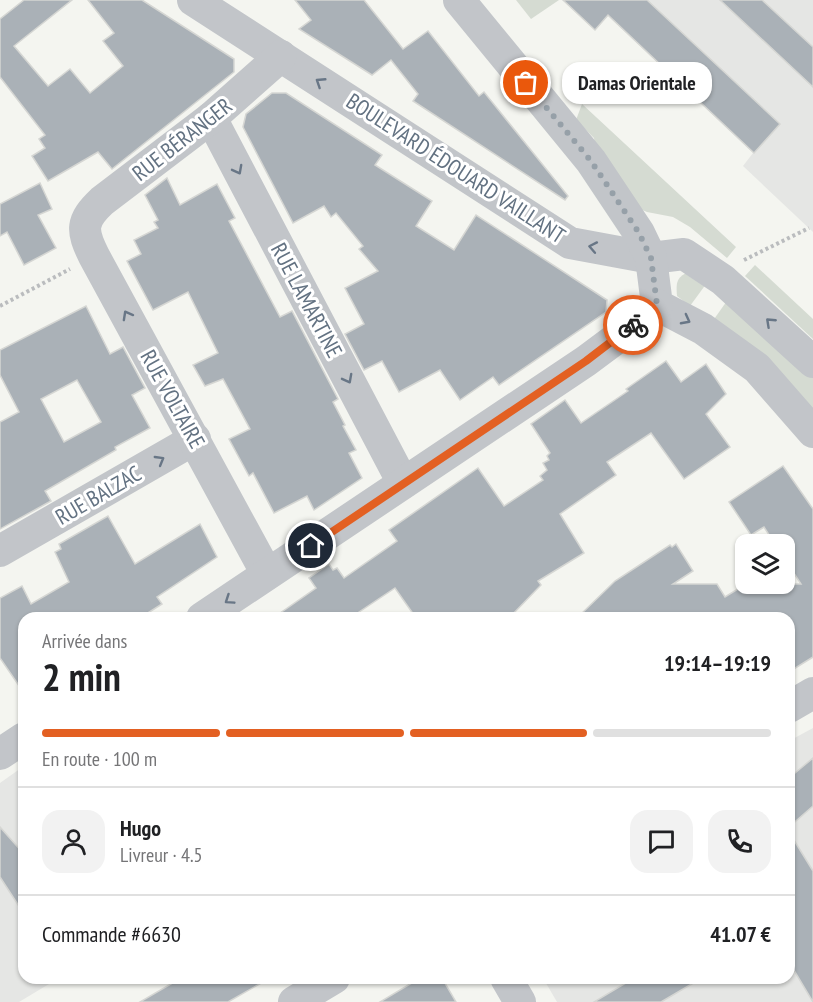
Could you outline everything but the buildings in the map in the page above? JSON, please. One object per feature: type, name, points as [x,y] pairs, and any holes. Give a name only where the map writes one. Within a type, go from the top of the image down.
[{"type":"street","name":"BOULEVARD ÉDOUARD VAILLANT","points":[[193,0],[570,243],[651,258],[684,254],[723,280],[813,362]]},
{"type":"street","points":[[459,0],[591,161],[639,233],[651,258],[657,305]]},
{"type":"street","name":"RUE BÉRANGER","points":[[84,223],[102,201],[212,118],[281,56]]},
{"type":"street","name":"RUE LAMARTINE","points":[[212,118],[403,483]]},
{"type":"street","name":"RUE VOLTAIRE","points":[[84,223],[86,239],[94,256],[267,574]]},
{"type":"street","points":[[211,612],[586,361],[641,320],[657,305]]},
{"type":"street","points":[[657,305],[703,329],[757,368],[813,432]]},
{"type":"street","name":"RUE BALZAC","points":[[0,551],[195,440]]},
{"type":"street","points":[[795,704],[813,693]]},
{"type":"street","points":[[0,754],[18,742]]},
{"type":"street","points":[[294,1002],[324,984]]},
{"type":"street","points":[[510,984],[520,1002]]},
{"type":"path","points":[[738,263],[809,228]]},
{"type":"path","points":[[0,306],[94,256]]},
{"type":"shaded area","points":[[516,0],[559,0],[531,19]]},
{"type":"shaded area","points":[[563,0],[813,0],[813,232],[743,166],[753,153],[608,16],[595,30]]},
{"type":"shaded area","points":[[582,104],[736,247],[727,258],[690,227],[673,217],[647,212],[631,205],[596,156],[594,138],[576,120]]},
{"type":"shaded area","points":[[755,265],[813,319],[813,339],[745,276]]},
{"type":"shaded area","points":[[688,272],[709,280],[690,306],[677,296],[679,279]]},
{"type":"shaded area","points":[[729,298],[813,376],[813,417],[712,322]]},
{"type":"shaded area","points":[[813,728],[813,1002],[557,1002],[546,984],[795,984],[795,738]]},
{"type":"shaded area","points":[[18,770],[18,984],[49,984],[19,1002],[0,1002],[0,783]]},
{"type":"way so far","points":[[526,83],[591,161],[639,233],[651,258],[657,305],[633,325]]},
{"type":"place","name":"Damas Orientale","points":[[526,83]]},
{"type":"route","points":[[311,546],[586,361],[633,325]]}]
